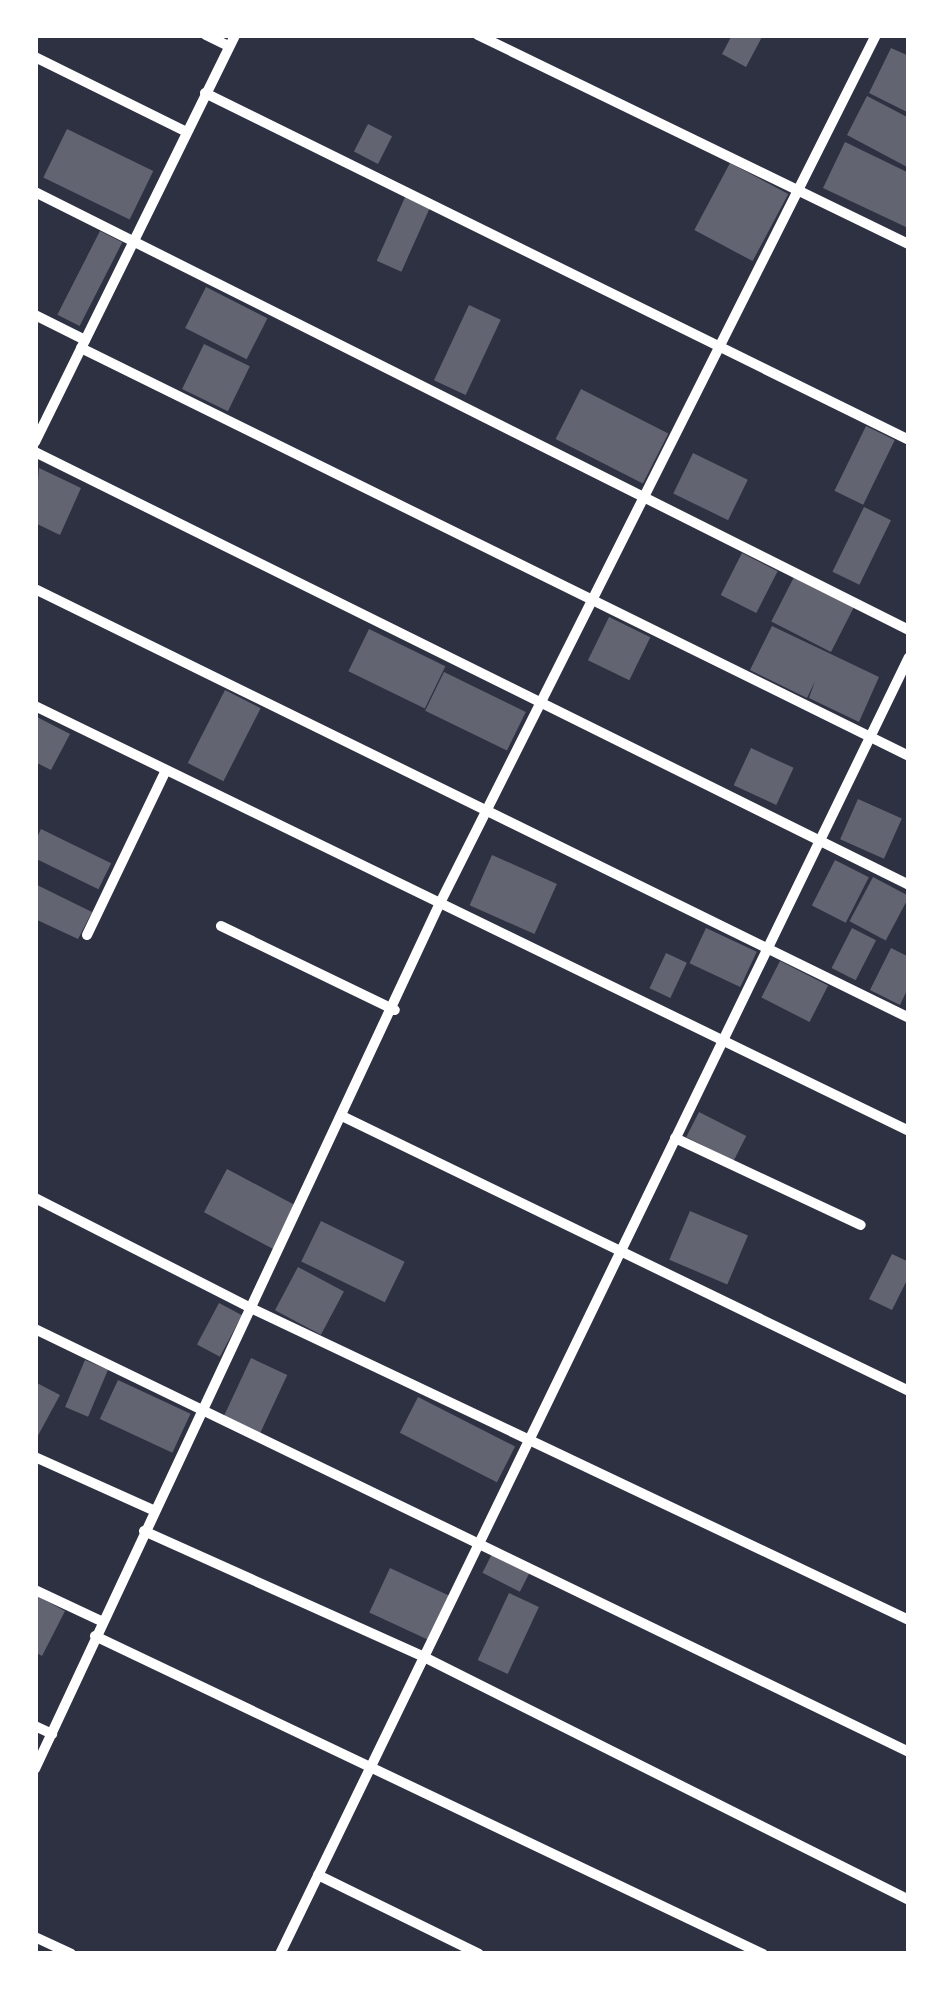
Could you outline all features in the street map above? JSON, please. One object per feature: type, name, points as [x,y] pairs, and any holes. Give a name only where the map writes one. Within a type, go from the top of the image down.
[{"type":"street","points":[[206,35],[229,46]]},
{"type":"street","points":[[35,442],[235,35]]},
{"type":"street","points":[[478,35],[909,244]]},
{"type":"street","points":[[35,1769],[153,1510],[344,1117],[440,903],[540,702],[596,601],[643,497],[876,35]]},
{"type":"street","points":[[35,57],[187,132]]},
{"type":"street","points":[[205,93],[909,440]]},
{"type":"street","points":[[35,192],[909,630]]},
{"type":"street","points":[[35,315],[83,344],[909,756]]},
{"type":"street","points":[[35,452],[909,885]]},
{"type":"street","points":[[35,588],[488,806],[909,1018]]},
{"type":"street","points":[[280,1954],[909,657]]},
{"type":"street","points":[[35,706],[909,1131]]},
{"type":"street","points":[[86,934],[165,772]]},
{"type":"street","points":[[221,926],[394,1010]]},
{"type":"street","points":[[344,1117],[909,1391]]},
{"type":"street","points":[[675,1138],[862,1225]]},
{"type":"street","points":[[35,1198],[251,1308],[909,1620]]},
{"type":"street","points":[[35,1329],[481,1540],[909,1752]]},
{"type":"street","points":[[35,1458],[153,1510]]},
{"type":"street","points":[[144,1532],[424,1657],[909,1900]]},
{"type":"street","points":[[35,1590],[101,1622]]},
{"type":"street","points":[[95,1636],[762,1954]]},
{"type":"street","points":[[35,1726],[52,1734]]},
{"type":"street","points":[[318,1875],[479,1954]]},
{"type":"street","points":[[35,1937],[71,1954]]},
{"type":"building","points":[[732,35],[763,35],[746,67],[722,54]]},
{"type":"building","points":[[891,48],[909,56],[909,113],[869,93]]},
{"type":"building","points":[[867,96],[909,118],[909,168],[847,135]]},
{"type":"building","points":[[368,124],[392,136],[378,164],[354,152]]},
{"type":"building","points":[[67,129],[153,171],[130,220],[43,178]]},
{"type":"building","points":[[845,142],[909,173],[908,228],[823,188]]},
{"type":"building","points":[[730,163],[788,194],[753,261],[694,230]]},
{"type":"building","points":[[406,195],[431,206],[401,272],[377,261]]},
{"type":"building","points":[[100,231],[122,242],[80,326],[57,315]]},
{"type":"building","points":[[206,287],[267,318],[247,359],[185,328]]},
{"type":"building","points":[[469,305],[501,320],[466,395],[434,380]]},
{"type":"building","points":[[204,344],[250,366],[228,411],[182,389]]},
{"type":"building","points":[[581,389],[668,433],[643,483],[556,439]]},
{"type":"building","points":[[866,426],[895,440],[863,505],[834,491]]},
{"type":"building","points":[[693,453],[748,480],[728,520],[673,493]]},
{"type":"building","points":[[39,468],[81,488],[60,535],[35,523]]},
{"type":"building","points":[[864,507],[891,520],[859,585],[832,572]]},
{"type":"building","points":[[742,553],[778,571],[756,613],[721,595]]},
{"type":"building","points":[[794,577],[854,607],[831,652],[771,622]]},
{"type":"building","points":[[609,617],[650,637],[629,680],[588,660]]},
{"type":"building","points":[[772,626],[879,677],[859,722],[809,698],[815,681],[807,698],[750,670]]},
{"type":"building","points":[[369,629],[445,666],[425,709],[348,671]]},
{"type":"building","points":[[444,672],[526,712],[507,751],[425,711]]},
{"type":"building","points":[[225,690],[261,708],[223,781],[188,763]]},
{"type":"building","points":[[35,716],[70,734],[51,770],[35,762]]},
{"type":"building","points":[[751,748],[794,768],[776,805],[734,785]]},
{"type":"building","points":[[858,799],[902,819],[884,859],[840,839]]},
{"type":"building","points":[[41,829],[111,863],[98,889],[35,858],[35,841]]},
{"type":"building","points":[[492,855],[557,884],[534,934],[470,905]]},
{"type":"building","points":[[835,860],[869,877],[846,923],[812,905]]},
{"type":"building","points":[[873,877],[909,896],[886,940],[850,921]]},
{"type":"building","points":[[35,884],[92,912],[78,939],[35,919]]},
{"type":"building","points":[[706,928],[757,952],[740,987],[690,963]]},
{"type":"building","points":[[852,928],[876,940],[856,980],[832,968]]},
{"type":"building","points":[[891,948],[909,957],[909,986],[900,1005],[870,990]]},
{"type":"building","points":[[666,953],[687,963],[670,998],[650,988]]},
{"type":"building","points":[[780,961],[828,986],[810,1022],[761,998]]},
{"type":"building","points":[[699,1112],[746,1136],[734,1161],[686,1137]]},
{"type":"building","points":[[227,1169],[299,1207],[276,1250],[204,1212]]},
{"type":"building","points":[[690,1211],[748,1236],[727,1284],[669,1260]]},
{"type":"building","points":[[321,1221],[405,1262],[385,1302],[301,1261]]},
{"type":"building","points":[[892,1254],[909,1262],[909,1276],[892,1310],[869,1299]]},
{"type":"building","points":[[298,1267],[344,1291],[321,1335],[275,1310]]},
{"type":"building","points":[[219,1303],[242,1315],[220,1357],[197,1344]]},
{"type":"building","points":[[251,1358],[287,1375],[260,1433],[224,1416]]},
{"type":"building","points":[[85,1360],[108,1370],[88,1417],[65,1407]]},
{"type":"building","points":[[118,1380],[191,1414],[172,1453],[100,1419]]},
{"type":"building","points":[[35,1382],[60,1395],[35,1441]]},
{"type":"building","points":[[418,1397],[515,1446],[497,1482],[400,1433]]},
{"type":"building","points":[[492,1554],[529,1573],[520,1592],[482,1573]]},
{"type":"building","points":[[390,1568],[450,1596],[429,1640],[369,1612]]},
{"type":"building","points":[[509,1593],[539,1607],[508,1674],[478,1660]]},
{"type":"building","points":[[35,1595],[65,1611],[42,1656],[35,1652]]}]
